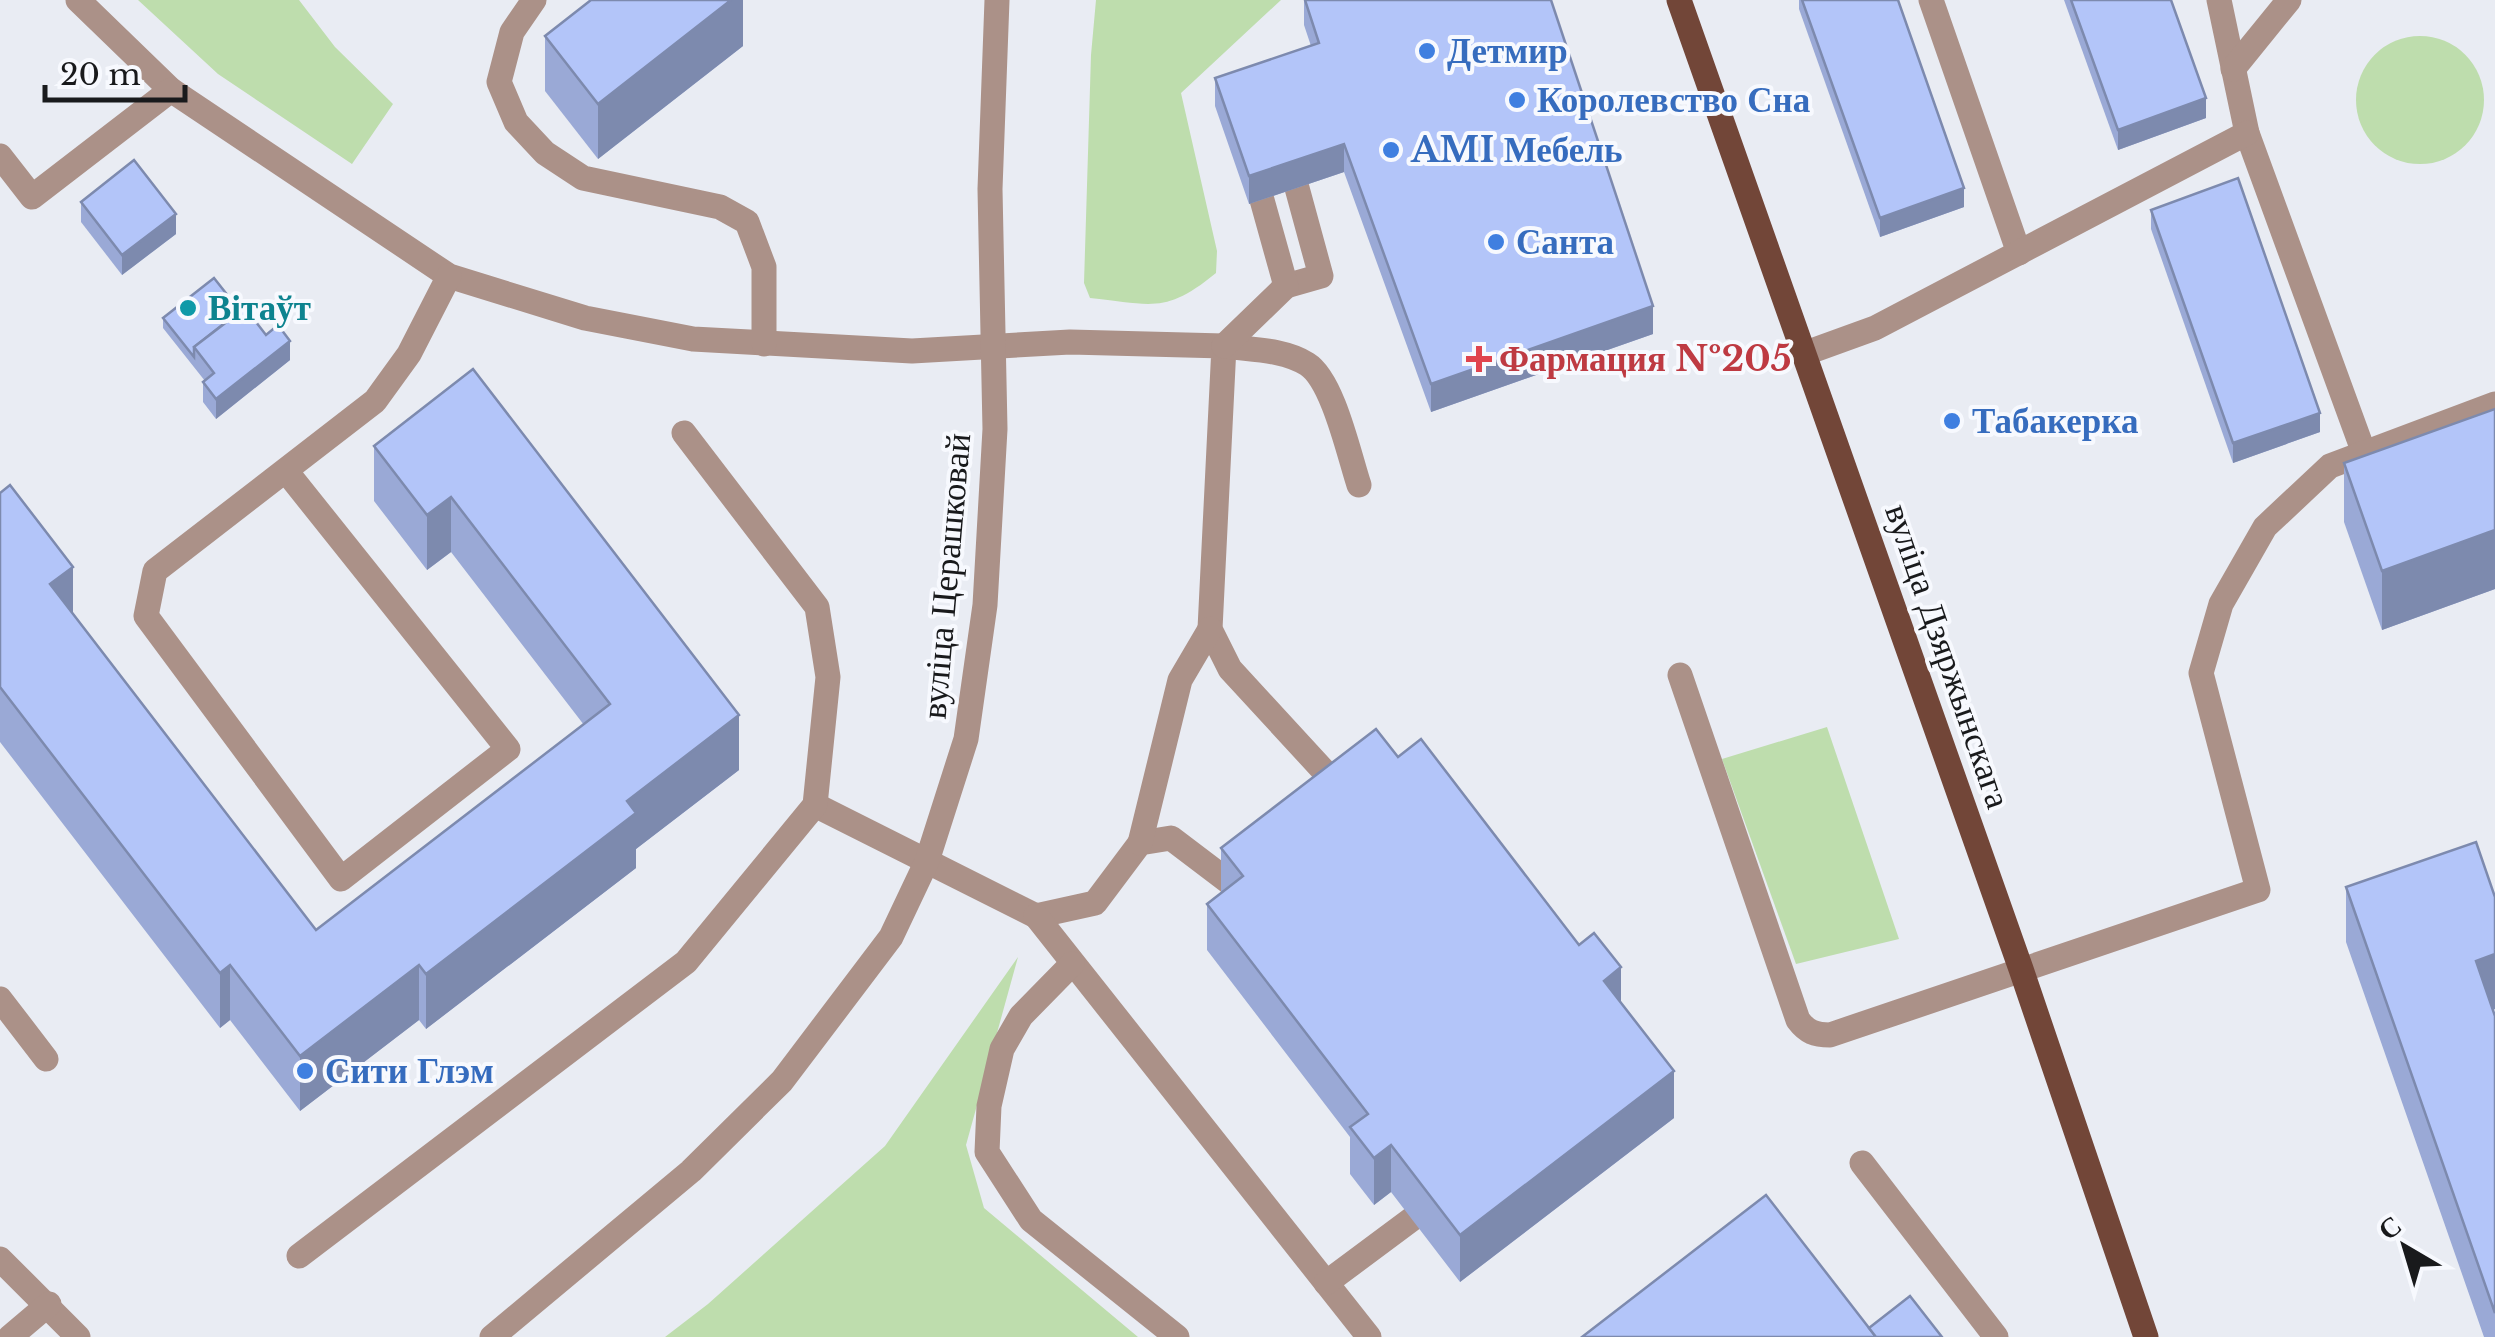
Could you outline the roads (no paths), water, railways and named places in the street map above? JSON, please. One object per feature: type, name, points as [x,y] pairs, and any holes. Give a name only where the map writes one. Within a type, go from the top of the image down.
[{"type":"main road","name":"вуліца Дзяржынскага","points":[[1679,0],[1806,353],[2146,1337]]},
{"type":"street","points":[[78,0],[171,90],[449,276],[586,318],[693,340],[912,351],[1070,342],[1224,346],[1282,354],[1310,365],[1326,386],[1360,485]]},
{"type":"street","points":[[534,0],[512,32],[500,82],[516,122],[545,153],[583,178],[720,207],[748,222],[764,267],[764,344]]},
{"type":"street","name":"вуліца Церашковай","points":[[492,1337],[691,1171],[782,1081],[891,937],[927,861],[966,739],[985,604],[993,490],[990,189],[998,0]]},
{"type":"street","points":[[1930,0],[2019,253]]},
{"type":"street","points":[[2219,0],[2247,134],[2364,453]]},
{"type":"street","points":[[2233,69],[2289,0]]},
{"type":"street","points":[[0,156],[32,197],[171,90]]},
{"type":"street","points":[[1806,353],[1875,328],[2247,134]]},
{"type":"street","points":[[1036,916],[1095,903],[1140,843],[1180,680],[1210,629],[1224,346],[1286,286],[1321,276],[1297,188]]},
{"type":"street","points":[[1262,200],[1286,286]]},
{"type":"street","points":[[286,471],[508,750],[342,879],[146,616],[155,571],[375,401],[409,354],[449,276]]},
{"type":"street","points":[[1680,676],[1798,1020],[1817,1035],[1830,1034],[2258,890],[2202,672],[2221,604],[2265,526],[2330,466],[2495,404]]},
{"type":"street","points":[[299,1256],[686,962],[815,805],[828,677],[817,607],[684,433]]},
{"type":"street","points":[[1210,629],[1230,669],[1348,797]]},
{"type":"street","points":[[815,805],[1036,916],[1369,1337]]},
{"type":"street","points":[[1140,843],[1171,838],[1233,884]]},
{"type":"street","points":[[1072,964],[1021,1016],[1002,1049],[989,1106],[987,1152],[1032,1220],[1177,1337]]},
{"type":"street","points":[[0,999],[46,1059]]},
{"type":"street","points":[[1862,1163],[1996,1337]]},
{"type":"street","points":[[1326,1283],[1412,1219]]},
{"type":"street","points":[[0,1259],[78,1337]]},
{"type":"street","points":[[10,1337],[49,1304]]},
{"type":"place","name":"Детмир","points":[[1427,51]]},
{"type":"place","name":"Королевство Сна","points":[[1517,100]]},
{"type":"place","name":"AMI Мебель","points":[[1391,150]]},
{"type":"place","name":"Санта","points":[[1496,242]]},
{"type":"place","name":"Вітаўт","points":[[188,308]]},
{"type":"place","name":"Фармация №205","points":[[1479,359]]},
{"type":"place","name":"Табакерка","points":[[1952,421]]},
{"type":"place","name":"Сити Глэм","points":[[305,1071]]}]
